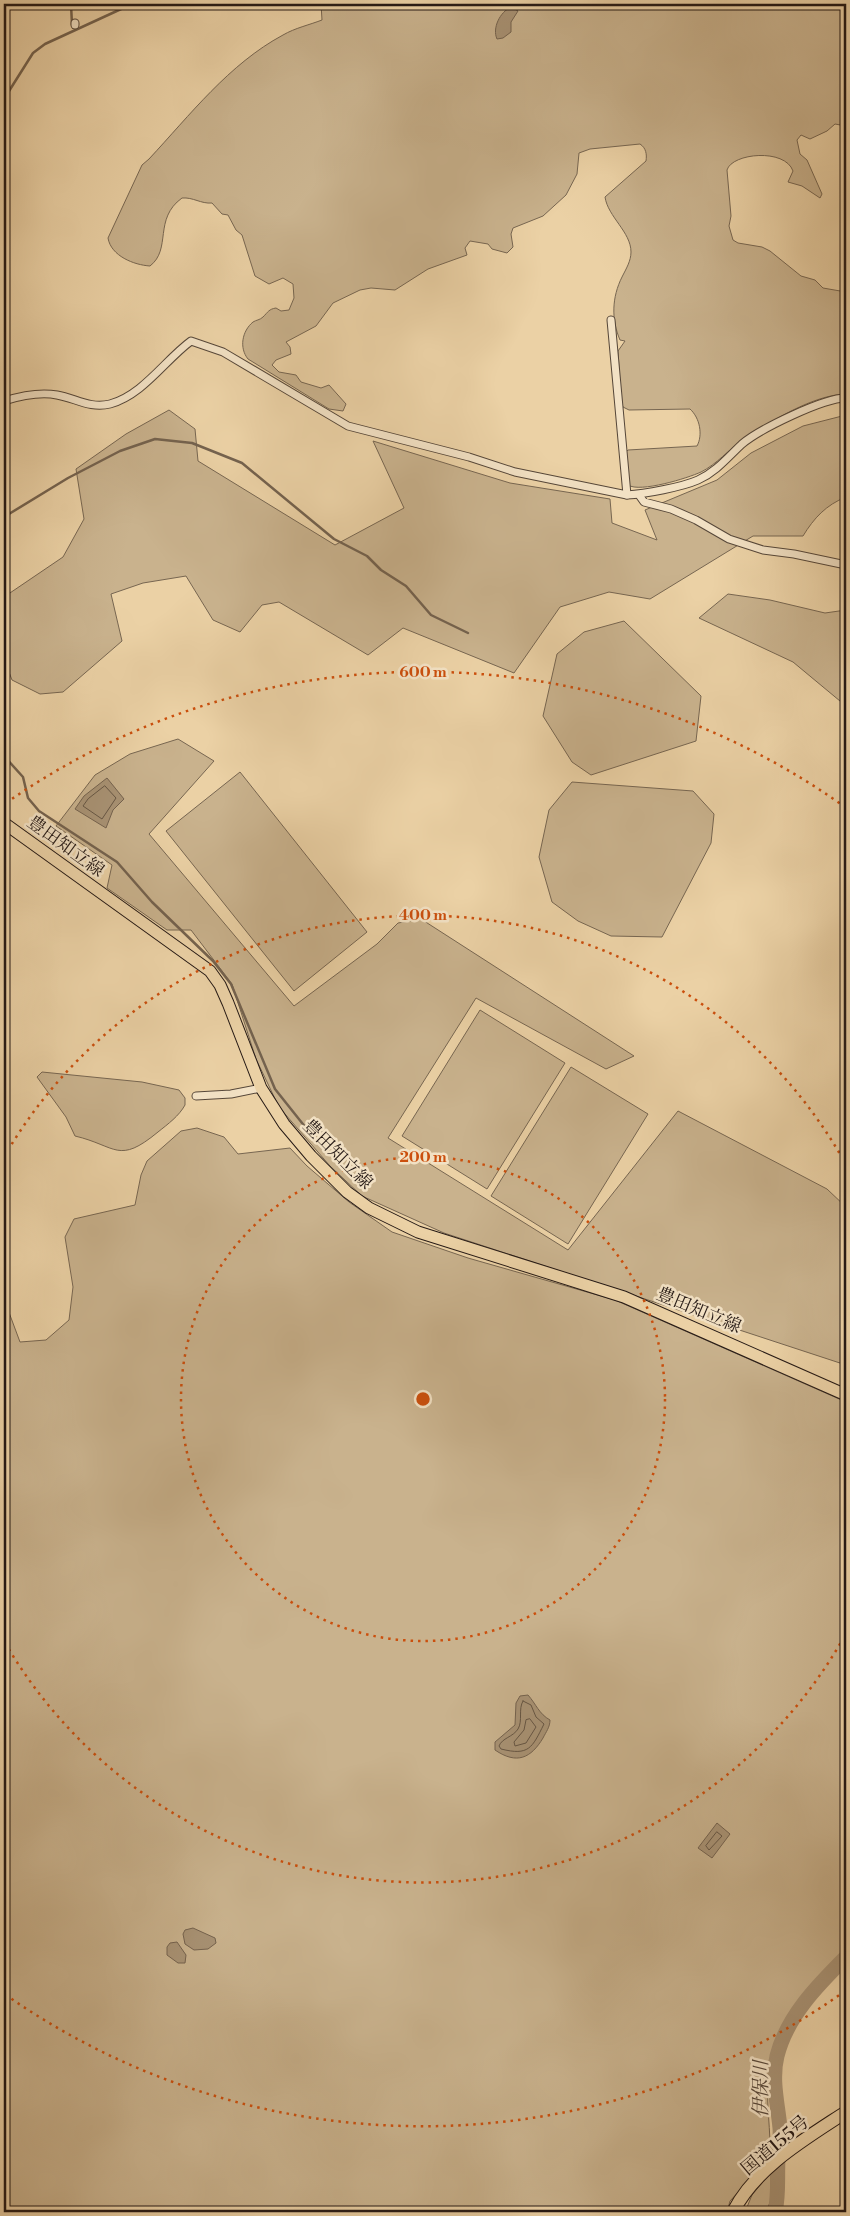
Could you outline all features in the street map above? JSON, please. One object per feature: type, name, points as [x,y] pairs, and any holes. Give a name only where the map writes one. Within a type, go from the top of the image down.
[{"type":"highway","name":"国道155号","points":[[734,2212],[743,2196],[766,2170],[846,2112]]},
{"type":"main road","name":"豊田知立線","points":[[4,823],[210,972],[228,1003],[261,1088],[284,1124],[311,1156],[347,1192],[389,1219],[418,1232],[624,1297],[846,1395]]},
{"type":"street","points":[[611,320],[627,495]]},
{"type":"street","points":[[4,401],[40,394],[56,394],[83,404],[101,406],[112,404],[140,386],[191,340],[223,352],[348,426],[469,457],[515,472],[627,495],[639,495],[698,480],[718,468],[744,442],[812,406],[838,398],[846,398]]},
{"type":"street","points":[[639,495],[644,502],[671,509],[696,520],[729,539],[763,550],[794,554],[846,565]]},
{"type":"street","points":[[196,1096],[231,1094],[261,1088]]},
{"type":"shaded area","points":[[321,4],[846,4],[846,126],[835,124],[827,131],[810,139],[801,135],[797,140],[800,154],[807,160],[822,194],[820,198],[802,186],[788,182],[793,171],[788,164],[780,159],[770,156],[748,157],[731,164],[727,170],[731,216],[729,226],[733,240],[738,243],[762,247],[770,251],[801,276],[815,280],[823,288],[846,292],[846,394],[820,399],[779,417],[743,440],[701,472],[686,478],[653,486],[634,487],[628,485],[625,453],[628,450],[697,446],[700,437],[698,422],[690,409],[629,410],[623,407],[621,402],[618,351],[625,341],[620,340],[617,332],[614,308],[616,292],[629,262],[631,252],[624,231],[610,211],[605,197],[646,161],[646,151],[640,144],[590,149],[579,153],[577,174],[566,195],[543,216],[513,228],[511,234],[513,247],[507,253],[492,249],[488,244],[470,241],[465,248],[467,255],[428,269],[395,290],[371,288],[360,290],[333,303],[316,326],[286,342],[290,347],[291,354],[276,360],[272,365],[279,372],[296,375],[301,382],[321,388],[329,385],[346,404],[343,411],[329,409],[248,359],[243,350],[246,330],[253,322],[262,318],[272,309],[289,310],[294,298],[293,284],[283,278],[269,284],[255,276],[242,235],[236,230],[228,215],[222,214],[212,203],[182,198],[173,206],[168,215],[160,251],[157,259],[150,266],[137,264],[118,255],[108,238],[142,165],[211,91],[245,60],[263,47],[297,28],[322,20]]},
{"type":"shaded area","points":[[169,410],[195,429],[198,461],[335,545],[404,508],[373,441],[510,483],[610,499],[612,523],[657,540],[645,510],[717,480],[751,453],[803,426],[846,415],[846,497],[832,504],[821,513],[803,536],[753,536],[650,599],[609,592],[560,607],[514,673],[403,628],[368,655],[279,602],[262,605],[240,632],[213,620],[186,576],[143,583],[111,594],[122,641],[63,692],[40,694],[12,680],[4,659],[4,597],[63,557],[84,519],[76,469],[126,434]]},
{"type":"shaded area","points":[[728,594],[770,600],[825,613],[846,610],[846,706],[793,662],[699,618]]},
{"type":"shaded area","points":[[624,621],[701,696],[696,741],[591,775],[572,762],[543,716],[557,654],[584,632]]},
{"type":"shaded area","points":[[178,739],[214,761],[149,834],[294,1006],[377,944],[398,923],[421,919],[634,1056],[606,1069],[476,998],[388,1138],[568,1250],[678,1111],[827,1189],[846,1207],[846,1365],[444,1233],[362,1196],[330,1166],[279,1107],[256,1059],[232,984],[191,930],[167,930],[107,888],[112,865],[56,826],[95,775],[130,754]]},
{"type":"shaded area","points":[[240,772],[367,932],[294,991],[166,831]]},
{"type":"shaded area","points":[[572,782],[693,791],[714,814],[711,843],[662,937],[611,936],[578,921],[552,902],[539,857],[549,810]]},
{"type":"shaded area","points":[[480,1010],[565,1063],[487,1189],[402,1136]]},
{"type":"shaded area","points":[[571,1067],[648,1114],[568,1244],[491,1196]]},
{"type":"shaded area","points":[[42,1072],[142,1082],[179,1090],[185,1098],[185,1105],[173,1120],[145,1142],[134,1148],[117,1150],[75,1136],[66,1117],[37,1077]]},
{"type":"shaded area","points":[[197,1128],[224,1137],[238,1154],[290,1148],[307,1166],[349,1202],[392,1232],[468,1258],[615,1300],[846,1402],[846,1956],[806,1996],[785,2024],[772,2058],[768,2078],[770,2158],[730,2201],[727,2212],[4,2212],[4,1299],[20,1342],[46,1340],[69,1320],[73,1287],[65,1237],[74,1219],[135,1205],[141,1175],[147,1161],[181,1131]]},
{"type":"shaded area","points":[[771,2172],[771,2201],[765,2212],[745,2212],[752,2195]]},
{"type":"water","points":[[511,7],[518,11],[511,22],[511,32],[503,38],[497,39],[496,25],[500,16]]},
{"type":"water","points":[[107,778],[124,799],[113,810],[106,828],[75,809],[84,796]]},
{"type":"water","points":[[528,1695],[540,1712],[550,1720],[548,1729],[538,1745],[528,1755],[517,1758],[503,1755],[495,1750],[495,1742],[515,1725],[516,1703],[520,1696]]},
{"type":"water","points":[[717,1823],[730,1834],[712,1858],[698,1848]]},
{"type":"water","points":[[193,1928],[215,1938],[216,1943],[208,1949],[194,1950],[185,1944],[183,1934],[185,1930]]},
{"type":"water","points":[[177,1942],[186,1955],[185,1963],[178,1963],[167,1955],[167,1947],[170,1943]]},
{"type":"waterway","points":[[71,4],[72,25]]},
{"type":"waterway","points":[[4,99],[33,53],[45,44],[132,4]]},
{"type":"waterway","points":[[4,517],[68,478],[120,451],[155,439],[192,443],[242,463],[334,539],[367,556],[381,570],[406,586],[431,615],[468,633]]},
{"type":"waterway","points":[[4,756],[23,777],[28,798],[39,811],[117,862],[152,902],[213,961],[231,984],[275,1089],[310,1133],[314,1135],[325,1131]]},
{"type":"waterway","name":"伊保川","points":[[775,2212],[780,2132],[775,2083],[777,2056],[782,2041],[796,2014],[814,1990],[846,1957]]}]
